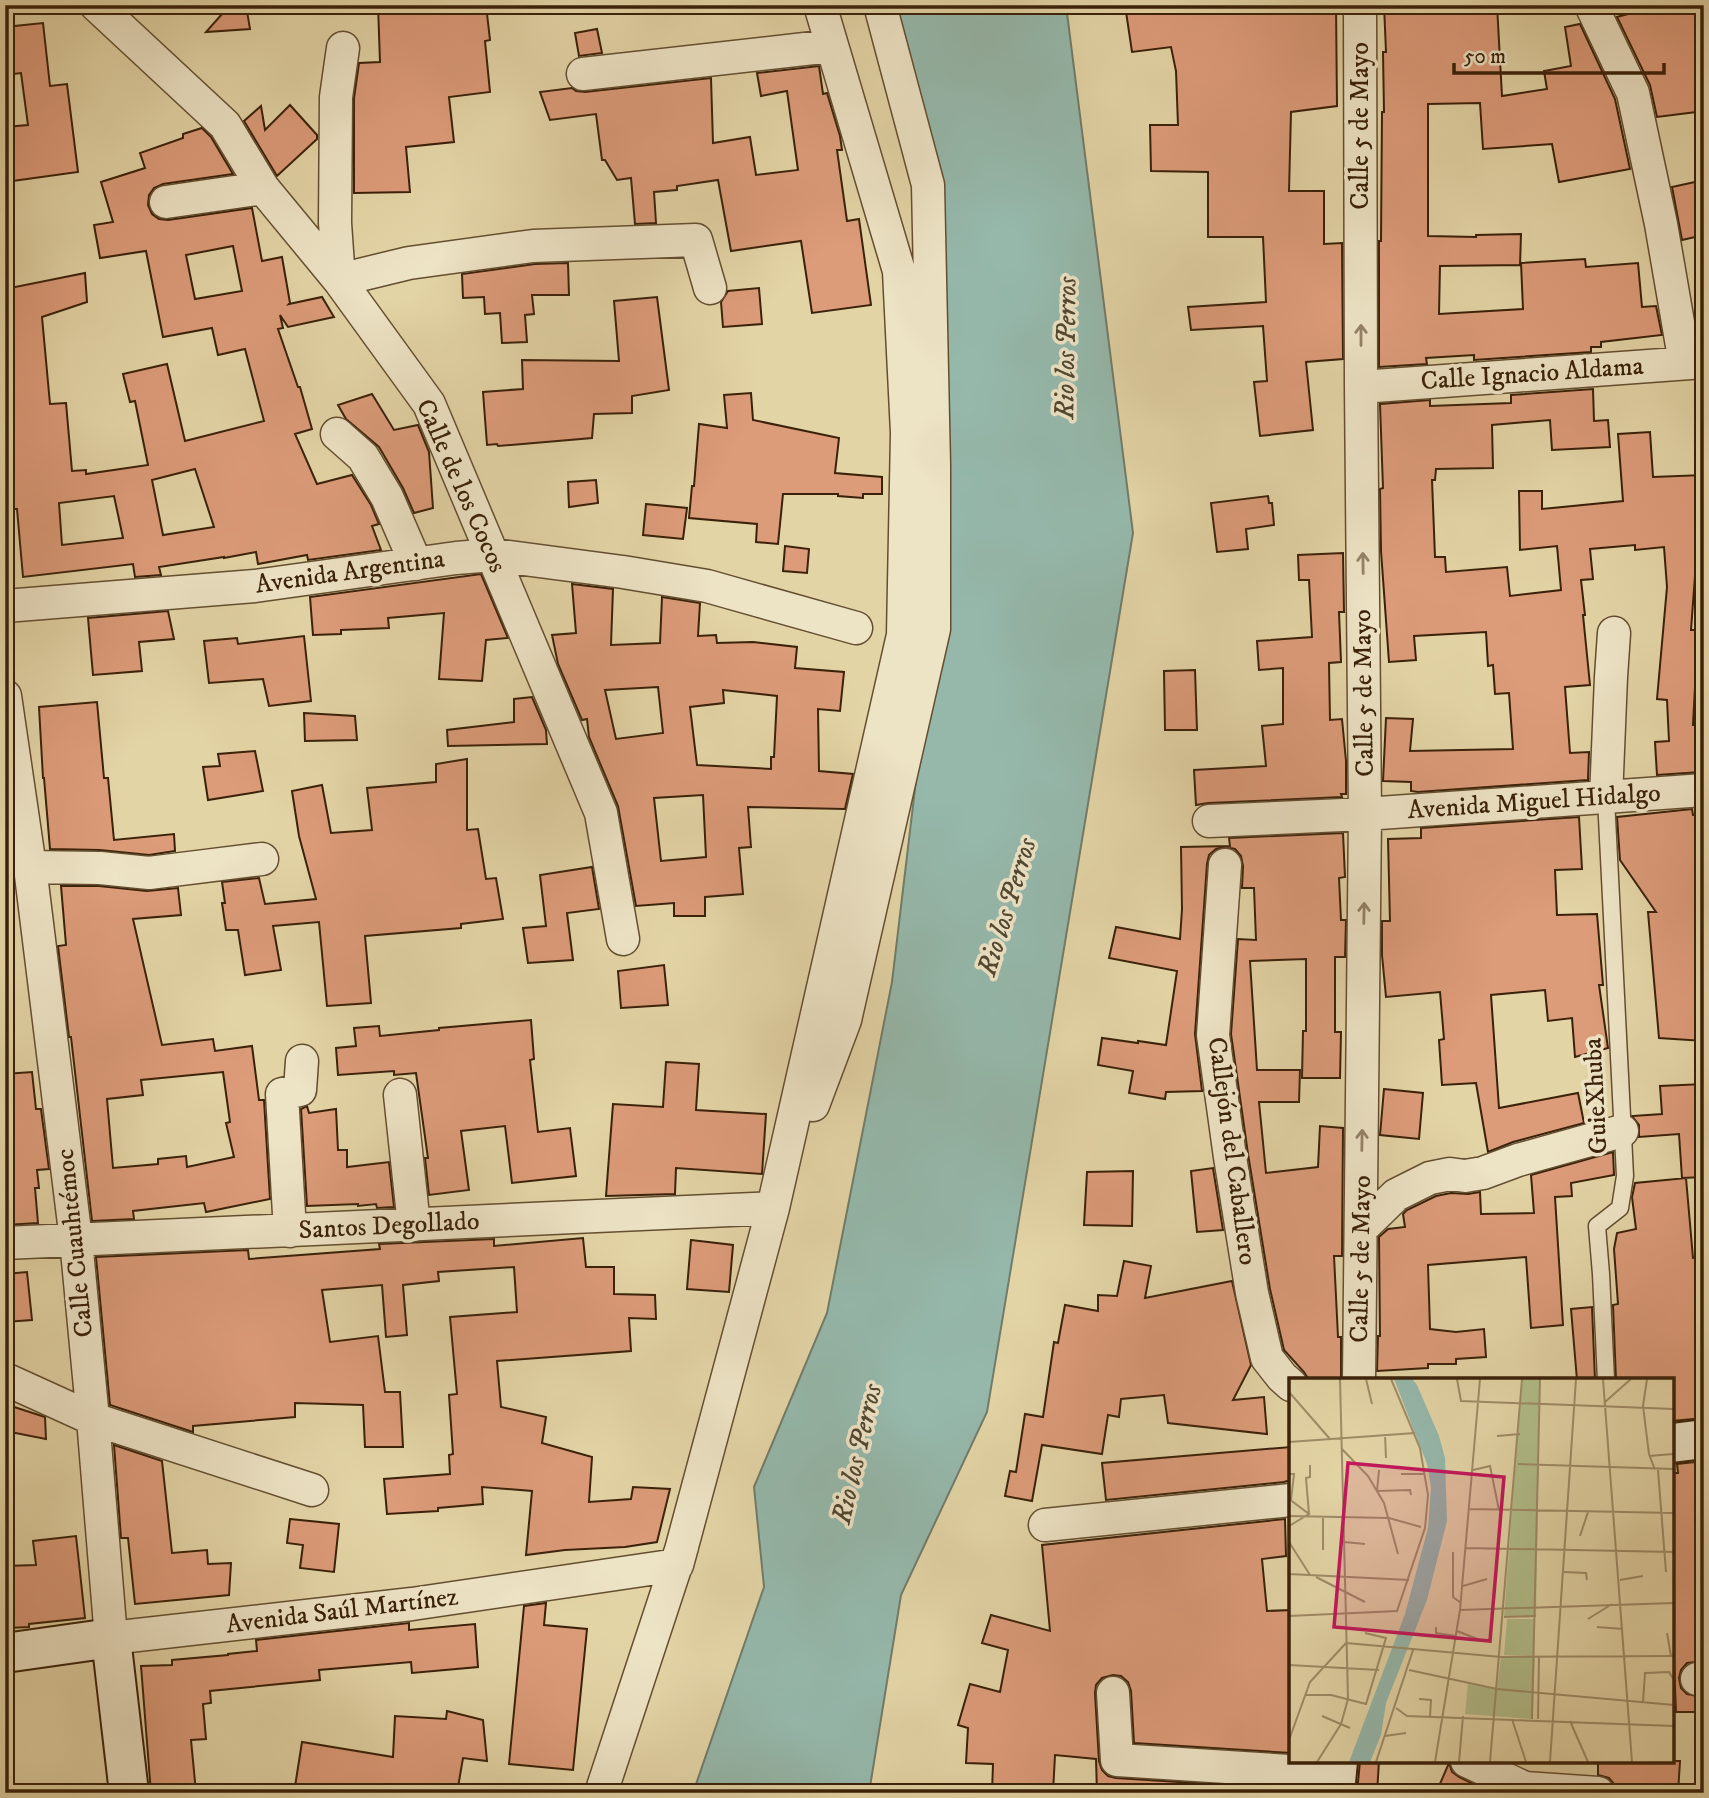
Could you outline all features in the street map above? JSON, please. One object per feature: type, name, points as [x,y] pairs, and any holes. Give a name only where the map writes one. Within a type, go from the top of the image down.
[{"type":"street","name":"Calle de los Cocos","points":[[96,5],[225,125],[264,188],[339,280],[429,404],[601,813],[624,939]]},
{"type":"street","points":[[601,1793],[677,1565],[773,1208],[903,635],[907,433],[899,271],[820,5]]},
{"type":"street","points":[[773,1208],[845,1020],[934,629],[934,465],[928,185],[880,5]]},
{"type":"street","name":"Calle 5 de Mayo","points":[[1359,1378],[1365,814],[1360,5]]},
{"type":"street","points":[[1591,5],[1633,93],[1661,224],[1695,362]]},
{"type":"street","points":[[583,74],[831,46]]},
{"type":"street","points":[[343,48],[336,97],[335,223],[339,280],[409,263],[533,246],[696,240],[710,288]]},
{"type":"street","points":[[166,202],[264,188]]},
{"type":"street","name":"Calle Ignacio Aldama","points":[[1361,387],[1695,362]]},
{"type":"street","points":[[337,434],[363,457],[387,497],[416,564]]},
{"type":"street","name":"Avenida Argentina","points":[[5,606],[255,586],[493,555],[707,586],[856,628]]},
{"type":"street","points":[[1606,798],[1614,633]]},
{"type":"street","name":"Calle Cuauhtémoc","points":[[5,696],[30,867],[76,1240],[111,1638],[129,1793]]},
{"type":"street","name":"Avenida Miguel Hidalgo","points":[[1209,821],[1365,814],[1704,790]]},
{"type":"street","points":[[30,867],[100,868],[149,873],[262,859]]},
{"type":"street","name":"Callejón del Caballero","points":[[1225,864],[1213,1035],[1252,1293],[1267,1359],[1289,1383]]},
{"type":"street","points":[[290,1231],[282,1094],[300,1090],[302,1061]]},
{"type":"street","points":[[400,1095],[414,1225]]},
{"type":"street","points":[[1361,1229],[1396,1195],[1430,1178],[1450,1174],[1465,1176],[1483,1173],[1518,1160],[1622,1131]]},
{"type":"street","name":"Santos Degollado","points":[[5,1243],[773,1208]]},
{"type":"street","points":[[5,1379],[93,1419],[312,1490]]},
{"type":"street","points":[[1674,1443],[1704,1439]]},
{"type":"street","points":[[1045,1525],[1289,1500]]},
{"type":"street","name":"Avenida Saúl Martínez","points":[[5,1653],[111,1638],[412,1604],[677,1565]]},
{"type":"street","points":[[1113,1693],[1117,1760],[1336,1776]]},
{"type":"street","points":[[1471,1763],[1525,1788],[1598,1793]]},
{"type":"lane","name":"GuieXhuba","points":[[1606,798],[1625,1176],[1620,1208],[1597,1226],[1606,1378]]},
{"type":"water","name":"Rio los Perros","points":[[880,5],[1066,5],[1133,533],[987,1412],[901,1595],[869,1793],[693,1793],[764,1587],[754,1487],[827,1313],[892,982],[934,629],[928,185]]},
{"type":"building","points":[[230,5],[246,5],[250,29],[206,32]]},
{"type":"building","points":[[378,5],[486,5],[490,40],[485,41],[490,92],[449,97],[454,142],[406,147],[410,192],[354,193],[354,98],[359,63],[380,62]]},
{"type":"building","points":[[1125,5],[1336,5],[1337,106],[1291,112],[1289,191],[1324,191],[1324,244],[1342,243],[1343,359],[1306,362],[1313,430],[1260,436],[1254,382],[1267,381],[1263,326],[1191,330],[1188,307],[1266,302],[1263,237],[1208,237],[1208,172],[1151,171],[1150,125],[1178,125],[1176,71],[1171,47],[1132,52]]},
{"type":"building","points":[[1384,5],[1423,5],[1423,8],[1497,5],[1502,96],[1547,89],[1544,71],[1571,66],[1565,27],[1580,24],[1615,99],[1630,169],[1559,182],[1552,144],[1483,149],[1480,103],[1428,104],[1428,236],[1521,234],[1520,265],[1440,266],[1439,314],[1523,309],[1521,263],[1585,259],[1586,267],[1638,263],[1642,307],[1656,306],[1662,335],[1601,342],[1601,347],[1591,347],[1591,352],[1474,360],[1474,355],[1426,358],[1427,364],[1379,367],[1383,52],[1386,52]]},
{"type":"building","points":[[1626,5],[1704,5],[1704,111],[1657,117],[1650,85],[1617,17],[1628,14]]},
{"type":"building","points":[[43,23],[50,86],[67,84],[78,172],[5,182],[5,127],[28,125],[21,73],[5,75],[5,27]]},
{"type":"building","points":[[597,29],[602,53],[579,56],[575,33]]},
{"type":"building","points":[[819,66],[823,94],[827,93],[840,136],[842,150],[837,150],[847,221],[859,219],[871,305],[812,313],[801,241],[731,251],[718,180],[677,186],[677,190],[654,192],[656,223],[635,224],[631,178],[617,180],[605,160],[602,160],[596,114],[550,120],[540,92],[572,88],[585,92],[711,78],[713,143],[750,137],[756,175],[798,170],[787,91],[761,96],[757,73]]},
{"type":"building","points":[[290,105],[317,135],[317,139],[277,176],[244,121],[261,106],[265,130]]},
{"type":"building","points":[[202,128],[211,137],[233,174],[163,184],[154,188],[149,195],[148,205],[152,214],[159,219],[168,220],[252,208],[262,261],[282,257],[289,304],[322,297],[334,317],[288,327],[280,315],[283,328],[278,329],[300,387],[312,429],[295,434],[317,484],[352,475],[371,505],[379,524],[372,526],[381,550],[308,560],[307,555],[258,564],[256,552],[159,567],[161,575],[135,577],[133,564],[23,577],[17,509],[13,509],[8,450],[5,450],[5,289],[85,273],[87,302],[42,317],[50,404],[66,403],[72,471],[86,470],[86,474],[148,465],[135,401],[130,402],[123,374],[167,364],[185,441],[264,421],[245,349],[218,355],[212,328],[163,337],[146,251],[100,258],[94,225],[113,222],[101,182],[145,168],[140,153],[183,138],[183,134]],"holes":[[[233,246],[242,291],[195,299],[186,255]],[[195,469],[214,527],[163,535],[152,480]],[[114,496],[123,538],[62,545],[59,503]]]},
{"type":"building","points":[[1704,180],[1704,235],[1682,240],[1672,187]]},
{"type":"building","points":[[568,263],[569,295],[532,295],[534,314],[525,315],[527,342],[502,343],[500,313],[485,314],[484,297],[463,298],[462,274],[535,264]]},
{"type":"building","points":[[759,288],[762,324],[723,327],[721,302],[728,291]]},
{"type":"building","points":[[657,297],[669,390],[632,396],[632,413],[594,414],[592,438],[487,445],[483,392],[523,389],[522,360],[619,361],[614,301]]},
{"type":"building","points":[[1593,389],[1594,421],[1608,420],[1610,447],[1552,450],[1550,420],[1492,425],[1493,468],[1436,469],[1435,480],[1432,480],[1435,557],[1445,557],[1446,572],[1507,567],[1510,596],[1561,590],[1557,546],[1520,550],[1519,491],[1542,491],[1542,509],[1623,501],[1618,434],[1650,432],[1653,477],[1704,475],[1704,576],[1695,576],[1691,630],[1698,630],[1693,725],[1699,725],[1701,772],[1657,775],[1655,742],[1669,741],[1667,700],[1657,699],[1667,587],[1664,547],[1635,550],[1635,545],[1590,549],[1593,579],[1581,580],[1590,685],[1565,687],[1570,753],[1589,752],[1588,780],[1418,792],[1411,791],[1411,782],[1383,781],[1386,718],[1413,719],[1410,751],[1513,749],[1509,693],[1495,694],[1493,665],[1488,666],[1486,632],[1414,636],[1416,660],[1389,662],[1381,551],[1380,489],[1383,488],[1380,404],[1430,400],[1430,406],[1511,403],[1511,395]]},
{"type":"building","points":[[751,393],[753,420],[839,438],[835,473],[882,477],[882,494],[863,494],[863,498],[838,494],[783,494],[778,544],[756,542],[757,524],[689,518],[699,424],[727,428],[724,395]]},
{"type":"building","points":[[372,394],[394,430],[418,425],[429,452],[433,508],[414,513],[379,447],[346,419],[338,405]]},
{"type":"building","points":[[596,480],[598,503],[569,507],[568,482]]},
{"type":"building","points":[[1268,496],[1269,503],[1272,503],[1274,525],[1246,529],[1248,549],[1217,552],[1211,503]]},
{"type":"building","points":[[646,504],[687,508],[683,539],[643,535]]},
{"type":"building","points":[[785,546],[809,549],[807,573],[783,571]]},
{"type":"building","points":[[1343,553],[1344,612],[1339,612],[1341,662],[1329,663],[1330,720],[1342,719],[1346,794],[1341,794],[1342,797],[1196,805],[1194,770],[1266,766],[1262,726],[1283,724],[1283,668],[1259,670],[1257,641],[1312,637],[1309,580],[1299,580],[1298,555]]},
{"type":"building","points":[[481,574],[508,638],[486,640],[482,681],[439,679],[444,613],[388,618],[389,628],[341,630],[341,634],[313,635],[310,597]]},
{"type":"building","points":[[572,584],[613,589],[611,645],[660,643],[662,597],[700,603],[698,636],[716,635],[717,643],[753,642],[797,647],[795,668],[844,672],[840,711],[818,709],[819,771],[853,774],[845,809],[748,807],[751,847],[739,848],[743,894],[705,897],[705,916],[674,916],[674,903],[636,906],[618,806],[589,737],[587,719],[582,720],[558,664],[552,635],[576,633]],"holes":[[[658,687],[663,733],[616,739],[605,690]],[[723,690],[777,696],[771,769],[697,765],[690,707],[724,703]],[[703,795],[706,857],[661,861],[654,798]]]},
{"type":"building","points":[[168,611],[174,639],[139,642],[142,671],[93,675],[88,618]]},
{"type":"building","points":[[304,636],[311,701],[269,706],[263,679],[209,683],[204,641],[237,638],[238,644]]},
{"type":"building","points":[[1195,670],[1197,730],[1165,730],[1164,671]]},
{"type":"building","points":[[532,697],[546,730],[547,744],[448,746],[447,730],[514,722],[514,699]]},
{"type":"building","points":[[97,702],[104,778],[108,778],[114,840],[174,834],[175,851],[149,855],[50,849],[39,707]]},
{"type":"building","points":[[304,713],[355,716],[357,740],[305,741]]},
{"type":"building","points":[[255,751],[263,791],[208,800],[203,767],[220,766],[218,754]]},
{"type":"building","points":[[467,759],[467,830],[478,829],[486,879],[496,878],[503,919],[461,924],[461,928],[365,936],[371,1003],[327,1006],[319,922],[273,926],[281,970],[245,975],[238,930],[226,930],[222,882],[259,878],[265,904],[316,899],[299,836],[292,791],[322,785],[331,833],[372,830],[367,788],[436,782],[436,764]]},
{"type":"building","points":[[1692,809],[1693,815],[1704,815],[1704,1041],[1659,1038],[1648,912],[1656,912],[1620,860],[1617,817]]},
{"type":"building","points":[[1579,817],[1582,869],[1555,870],[1557,915],[1597,914],[1603,985],[1599,985],[1608,1048],[1575,1057],[1572,1018],[1548,1021],[1545,990],[1491,995],[1499,1108],[1578,1093],[1584,1123],[1513,1142],[1488,1152],[1476,1083],[1442,1085],[1439,1040],[1444,1039],[1440,992],[1386,997],[1382,921],[1390,921],[1388,839],[1421,838],[1421,828]]},
{"type":"building","points":[[1343,833],[1345,877],[1339,878],[1341,920],[1346,920],[1345,957],[1335,957],[1335,1032],[1341,1032],[1340,1078],[1302,1078],[1303,1031],[1306,1031],[1306,959],[1250,961],[1257,1070],[1300,1070],[1299,1102],[1259,1102],[1266,1173],[1318,1167],[1320,1126],[1343,1128],[1342,1256],[1334,1256],[1338,1337],[1341,1337],[1341,1378],[1308,1378],[1284,1350],[1270,1289],[1231,1034],[1238,939],[1256,940],[1254,888],[1242,888],[1243,866],[1241,856],[1235,849],[1216,849],[1209,855],[1207,864],[1195,1034],[1202,1091],[1166,1092],[1165,1099],[1129,1093],[1133,1071],[1098,1065],[1102,1038],[1166,1045],[1177,971],[1109,958],[1116,927],[1180,939],[1181,847],[1230,846],[1229,838]]},
{"type":"building","points":[[592,867],[599,909],[567,913],[573,960],[528,963],[523,928],[546,926],[540,875]]},
{"type":"building","points":[[61,886],[99,886],[147,891],[178,888],[181,915],[133,919],[162,1045],[213,1039],[215,1051],[252,1046],[259,1100],[264,1100],[270,1199],[206,1212],[204,1203],[133,1211],[134,1219],[92,1221],[58,946],[66,945]],"holes":[[[223,1072],[230,1122],[226,1123],[234,1157],[187,1167],[186,1156],[158,1159],[158,1164],[113,1168],[107,1099],[143,1095],[141,1080]]]},
{"type":"building","points":[[664,965],[668,1005],[621,1008],[618,971]]},
{"type":"building","points":[[531,1020],[534,1059],[530,1060],[538,1132],[570,1128],[576,1176],[512,1183],[505,1126],[461,1131],[469,1190],[429,1195],[425,1158],[428,1158],[416,1073],[394,1075],[394,1071],[338,1075],[336,1048],[356,1046],[354,1028],[379,1026],[380,1036]]},
{"type":"building","points":[[666,1062],[699,1064],[696,1110],[766,1114],[762,1174],[676,1168],[675,1194],[606,1196],[613,1104],[663,1107]]},
{"type":"building","points":[[32,1072],[36,1109],[41,1109],[49,1169],[37,1170],[39,1188],[35,1188],[38,1223],[5,1225],[5,1074]]},
{"type":"building","points":[[1704,1084],[1704,1177],[1682,1178],[1679,1134],[1639,1137],[1639,1125],[1632,1116],[1662,1114],[1660,1086]]},
{"type":"building","points":[[1384,1089],[1423,1093],[1419,1139],[1380,1135]]},
{"type":"building","points":[[307,1106],[309,1113],[336,1109],[338,1150],[347,1150],[347,1167],[389,1162],[394,1207],[377,1208],[376,1204],[307,1206],[301,1109]]},
{"type":"building","points":[[1613,1152],[1614,1175],[1571,1183],[1572,1196],[1555,1197],[1563,1325],[1531,1328],[1526,1257],[1428,1265],[1430,1329],[1456,1332],[1484,1329],[1486,1357],[1456,1359],[1456,1364],[1428,1364],[1428,1368],[1377,1371],[1380,1336],[1379,1237],[1388,1229],[1405,1227],[1403,1214],[1407,1210],[1436,1196],[1480,1192],[1481,1214],[1534,1213],[1531,1175]]},
{"type":"building","points":[[1213,1168],[1223,1230],[1197,1232],[1191,1171]]},
{"type":"building","points":[[1133,1171],[1132,1226],[1084,1225],[1087,1172]]},
{"type":"building","points":[[1686,1178],[1693,1258],[1704,1257],[1704,1418],[1674,1421],[1674,1378],[1616,1378],[1613,1305],[1618,1304],[1614,1249],[1617,1233],[1636,1229],[1632,1197],[1635,1183]]},
{"type":"building","points":[[583,1238],[586,1267],[614,1267],[614,1294],[655,1295],[656,1319],[629,1318],[631,1351],[497,1361],[501,1407],[546,1417],[542,1443],[592,1457],[589,1502],[631,1499],[633,1487],[670,1489],[657,1542],[526,1555],[532,1491],[482,1487],[483,1504],[438,1508],[438,1511],[387,1514],[384,1479],[450,1474],[449,1455],[453,1454],[449,1395],[457,1394],[450,1317],[517,1312],[514,1267],[438,1272],[439,1281],[403,1285],[407,1335],[386,1337],[382,1285],[322,1290],[330,1342],[378,1336],[385,1392],[400,1392],[403,1447],[365,1447],[363,1405],[295,1403],[295,1417],[193,1426],[193,1432],[110,1405],[96,1257],[248,1250],[249,1259],[380,1249],[379,1244],[494,1239],[494,1246]]},
{"type":"building","points":[[691,1240],[733,1245],[729,1292],[687,1289]]},
{"type":"building","points":[[1124,1261],[1151,1266],[1145,1298],[1232,1281],[1251,1365],[1233,1400],[1264,1397],[1267,1434],[1168,1423],[1164,1395],[1121,1399],[1119,1417],[1108,1415],[1102,1454],[1042,1445],[1032,1501],[1005,1496],[1010,1471],[1016,1472],[1025,1414],[1043,1417],[1054,1342],[1058,1343],[1065,1305],[1098,1311],[1098,1295],[1117,1296]]},
{"type":"building","points":[[27,1272],[32,1320],[5,1322],[5,1274]]},
{"type":"building","points":[[1592,1307],[1595,1378],[1577,1378],[1571,1309]]},
{"type":"building","points":[[5,1404],[45,1417],[46,1439],[5,1431]]},
{"type":"building","points":[[114,1445],[162,1461],[172,1553],[207,1550],[208,1564],[231,1563],[229,1595],[135,1604],[128,1538],[121,1538]]},
{"type":"building","points":[[1289,1447],[1289,1481],[1106,1500],[1102,1463]]},
{"type":"building","points":[[1704,1461],[1704,1661],[1687,1663],[1679,1678],[1681,1688],[1687,1694],[1704,1697],[1704,1712],[1676,1712],[1674,1473],[1678,1473],[1677,1464]]},
{"type":"building","points":[[290,1519],[339,1524],[334,1572],[300,1568],[303,1545],[287,1543]]},
{"type":"building","points":[[1285,1519],[1286,1556],[1262,1559],[1267,1611],[1289,1610],[1289,1753],[1134,1743],[1131,1691],[1128,1682],[1121,1676],[1113,1675],[1102,1678],[1096,1685],[1095,1693],[1099,1761],[1102,1770],[1108,1776],[1116,1778],[1211,1784],[1210,1793],[1097,1793],[1096,1759],[1055,1755],[1053,1793],[992,1793],[993,1764],[966,1763],[968,1728],[958,1725],[970,1684],[1000,1692],[1008,1650],[982,1643],[991,1615],[1050,1631],[1042,1545]]},
{"type":"building","points":[[76,1536],[85,1618],[8,1628],[5,1612],[5,1566],[36,1565],[33,1541]]},
{"type":"building","points":[[546,1603],[544,1625],[587,1629],[573,1770],[509,1764],[524,1606]]},
{"type":"building","points":[[409,1623],[409,1630],[475,1624],[478,1667],[412,1673],[411,1662],[319,1670],[320,1680],[210,1691],[211,1703],[203,1704],[206,1739],[191,1740],[196,1792],[151,1793],[141,1666],[172,1665],[172,1660],[257,1651],[256,1640]]},
{"type":"building","points":[[447,1711],[483,1720],[487,1761],[463,1758],[457,1793],[294,1793],[302,1742],[393,1757],[395,1716],[446,1719]]},
{"type":"building","points":[[1680,1761],[1678,1793],[1616,1793],[1609,1778],[1598,1775],[1598,1763]]},
{"type":"building","points":[[1360,1763],[1379,1763],[1377,1793],[1357,1793]]},
{"type":"building","points":[[1449,1763],[1452,1772],[1459,1777],[1492,1793],[1436,1793]]},
{"type":"building","points":[[1263,1788],[1304,1790],[1304,1793],[1263,1793]]}]
